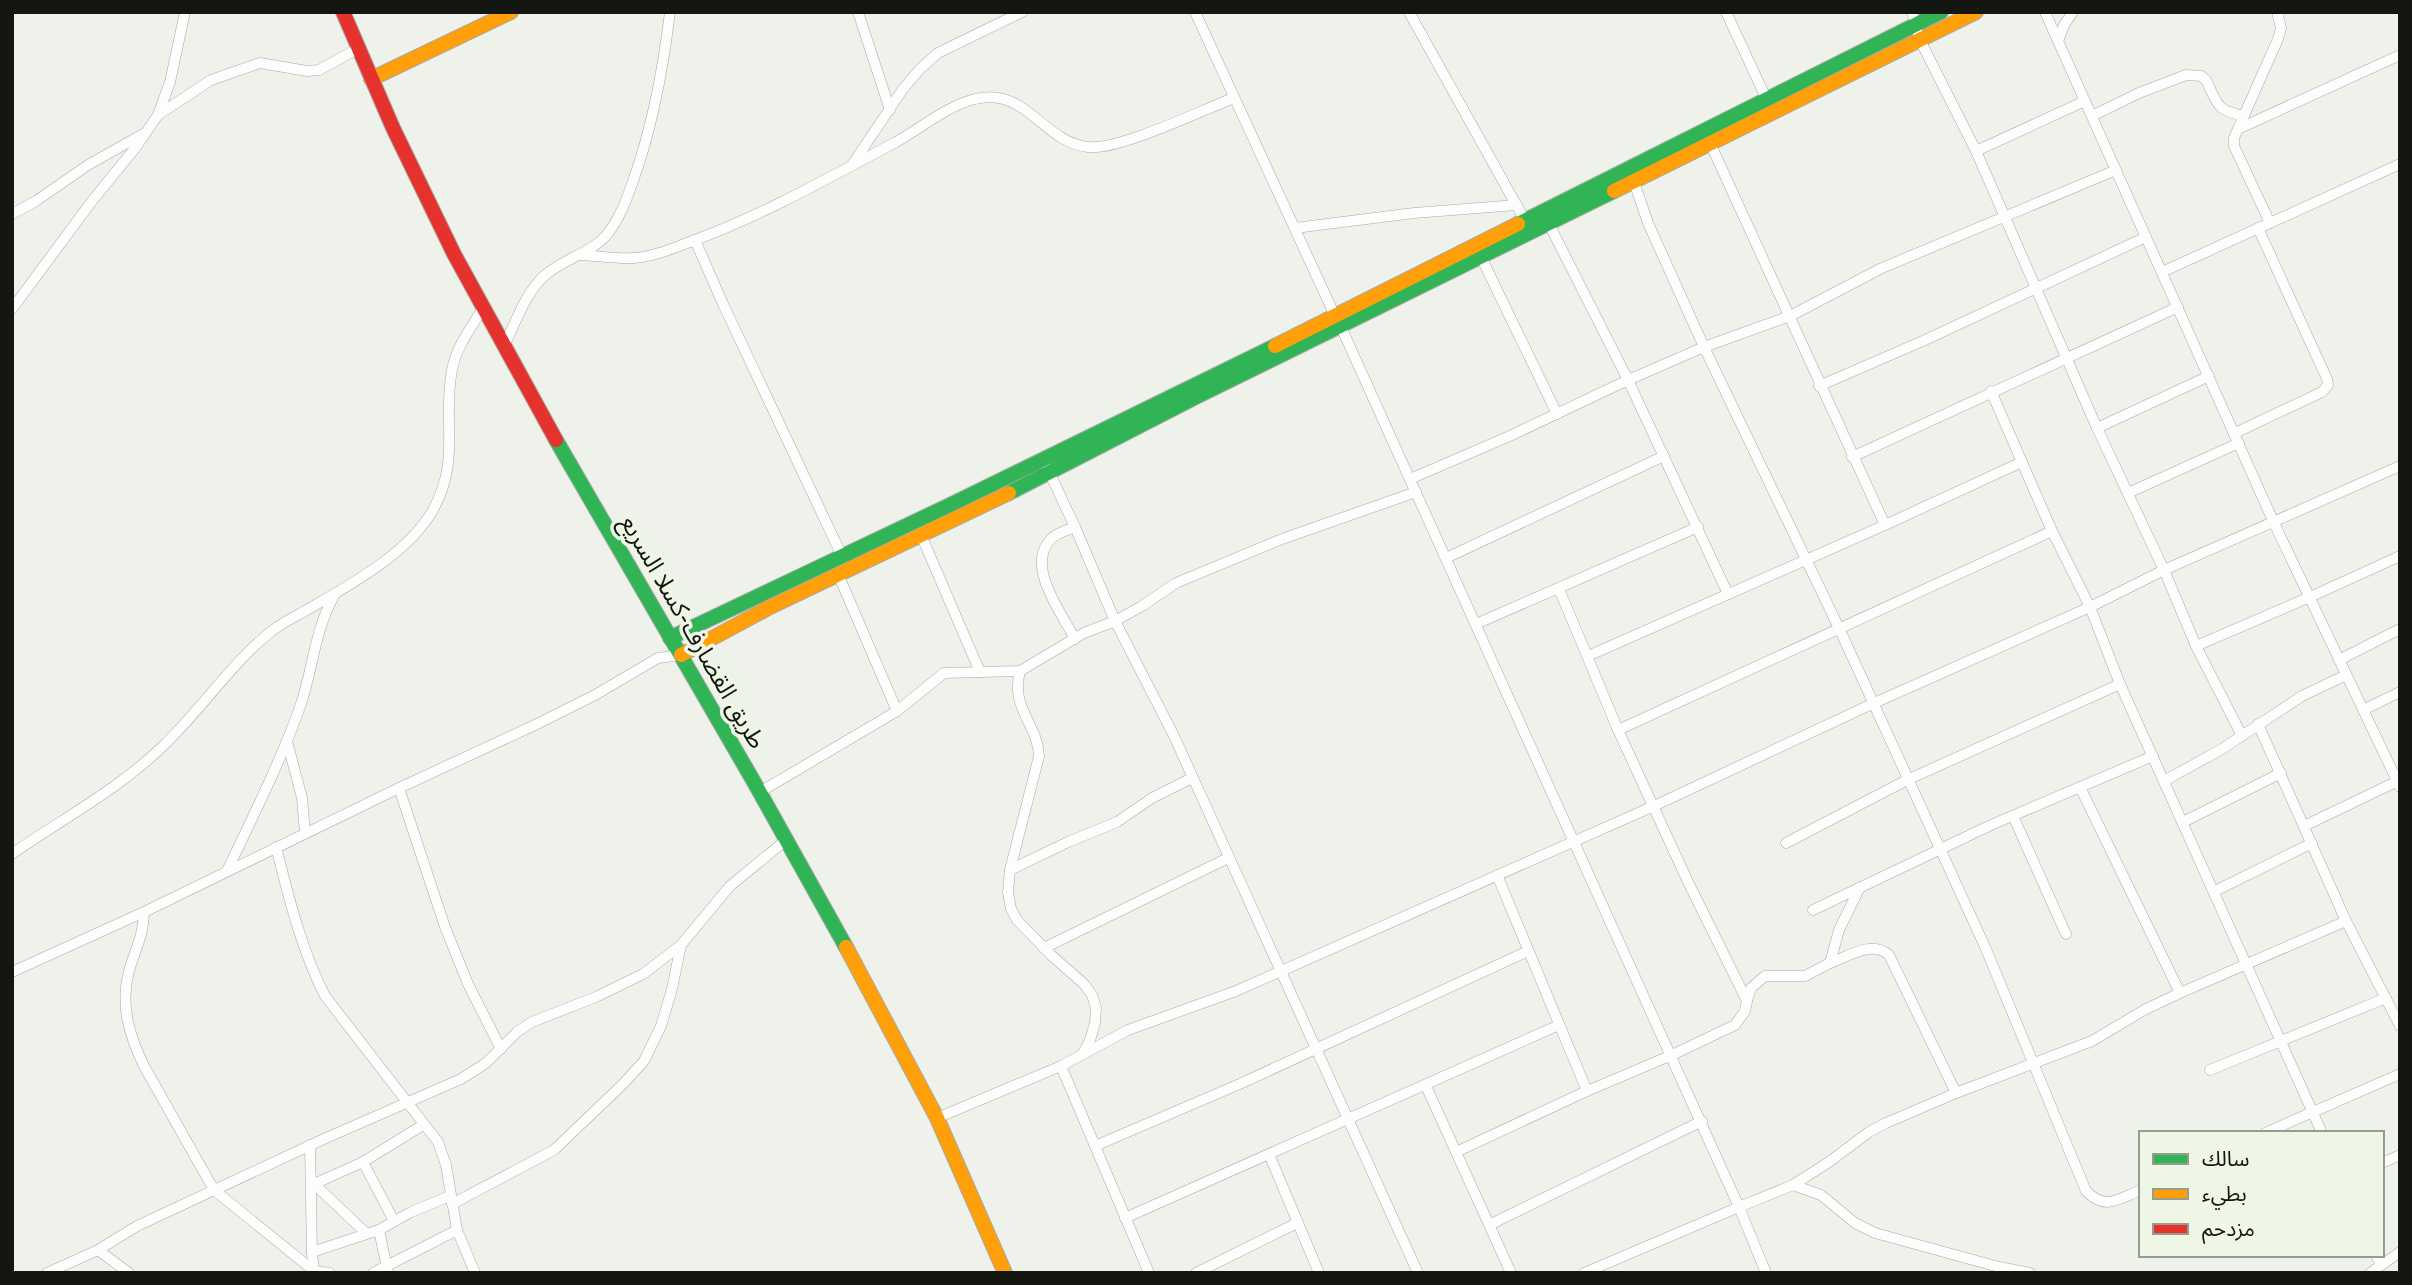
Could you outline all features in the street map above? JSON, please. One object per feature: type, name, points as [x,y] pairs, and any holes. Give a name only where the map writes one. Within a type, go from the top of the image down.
[{"type":"main road","name":"طريق القضارف-كسلا السريع","points":[[343,12],[418,180],[483,309],[760,792],[873,996],[937,1118],[1005,1273]]},
{"type":"main road","points":[[371,79],[511,12]]},
{"type":"main road","points":[[681,655],[838,574],[921,535],[1046,466],[1528,226],[1631,168],[1914,19],[1941,12]]},
{"type":"main road","points":[[1338,321],[1481,257],[1528,226],[1549,224],[1634,183],[1976,12]]},
{"type":"main road","points":[[670,638],[842,556],[1046,466]]},
{"type":"street","points":[[12,309],[158,115],[170,82],[186,12]]},
{"type":"street","points":[[504,347],[532,292],[543,277],[565,261],[594,247],[621,214],[646,140],[657,95],[670,12]]},
{"type":"street","points":[[858,12],[890,110]]},
{"type":"street","points":[[852,166],[903,89],[920,69],[938,53],[1022,12]]},
{"type":"street","points":[[1195,12],[1702,1121],[1766,1273]]},
{"type":"street","points":[[1409,12],[1528,226]]},
{"type":"street","points":[[1726,12],[1766,98]]},
{"type":"street","points":[[2045,12],[2274,523],[2399,783],[2304,826]]},
{"type":"street","points":[[2058,41],[2073,12]]},
{"type":"street","points":[[2270,223],[2234,146],[2238,129],[2278,39],[2281,28],[2277,12]]},
{"type":"street","points":[[1914,19],[1920,40],[1976,151],[2035,290],[2164,570],[2196,646],[2242,736]]},
{"type":"street","points":[[158,115],[211,80],[260,63],[307,71],[319,70],[359,48]]},
{"type":"street","points":[[2238,129],[2400,55]]},
{"type":"street","points":[[2092,116],[2139,93],[2194,74],[2206,80],[2214,101],[2222,110],[2244,116]]},
{"type":"street","points":[[581,255],[635,258],[748,220],[852,166],[955,107],[974,100],[1003,97],[1016,103],[1063,139],[1079,146],[1093,148],[1115,144],[1234,98]]},
{"type":"street","points":[[1976,151],[2085,101]]},
{"type":"street","points":[[12,214],[88,165],[146,132]]},
{"type":"street","points":[[1710,143],[1790,316],[1819,386],[1885,525]]},
{"type":"street","points":[[2162,272],[2400,164]]},
{"type":"street","points":[[1631,168],[1648,223],[1704,347],[1839,628],[1938,850],[1986,949],[2086,1191],[2096,1200],[2106,1203],[2139,1191]]},
{"type":"street","points":[[1410,479],[1704,347],[1790,316],[1882,268],[2116,170]]},
{"type":"street","points":[[1294,228],[1414,213],[1517,205]]},
{"type":"street","points":[[1549,224],[1628,380],[1728,594]]},
{"type":"street","points":[[2235,433],[2322,391],[2328,385],[2328,379],[2258,228]]},
{"type":"street","points":[[1819,386],[2147,237]]},
{"type":"street","points":[[695,240],[842,556]]},
{"type":"street","points":[[1481,257],[1557,414]]},
{"type":"street","points":[[1853,457],[2178,307]]},
{"type":"street","points":[[12,855],[132,774],[163,746],[274,629],[335,593],[403,547],[421,528],[434,509],[447,475],[451,453],[449,421],[452,369],[459,347],[483,309]]},
{"type":"street","points":[[2097,428],[2209,376]]},
{"type":"street","points":[[1991,391],[2052,531],[2090,607],[2120,684],[2321,1131]]},
{"type":"street","points":[[2128,493],[2239,443]]},
{"type":"street","points":[[1446,558],[1664,456]]},
{"type":"street","points":[[1588,656],[2022,462]]},
{"type":"street","points":[[1046,466],[1115,621],[1174,736],[1418,1273]]},
{"type":"street","points":[[937,1118],[1061,1066],[1102,1042],[1156,1018],[1236,991],[1281,972],[1654,806],[1872,704],[2090,607],[2164,570],[2400,466]]},
{"type":"street","points":[[760,792],[897,711],[944,673],[1020,671],[1075,639],[1115,621],[1176,583],[1282,538],[1416,492]]},
{"type":"street","points":[[1075,527],[1052,537],[1043,552],[1041,567],[1045,582],[1075,639]]},
{"type":"street","points":[[1476,624],[1698,527]]},
{"type":"street","points":[[1618,730],[2052,531]]},
{"type":"street","points":[[921,535],[980,672]]},
{"type":"street","points":[[2196,646],[2400,556]]},
{"type":"street","points":[[838,574],[897,711]]},
{"type":"street","points":[[1559,589],[1618,730],[1746,1001]]},
{"type":"street","points":[[227,872],[287,741],[312,668],[326,610],[335,593]]},
{"type":"street","points":[[2339,660],[2400,629]]},
{"type":"street","points":[[658,658],[670,638]]},
{"type":"street","points":[[12,972],[144,912],[595,695],[658,658],[681,655]]},
{"type":"street","points":[[1020,671],[1017,681],[1018,696],[1037,743],[1039,756],[1010,870],[1008,892],[1011,909],[1017,920],[1084,984],[1092,995],[1096,1008],[1095,1023],[1083,1054]]},
{"type":"street","points":[[2164,780],[2242,736],[2302,696],[2346,675]]},
{"type":"street","points":[[1786,843],[1907,780],[2120,684]]},
{"type":"street","points":[[2363,710],[2400,692]]},
{"type":"street","points":[[2258,724],[2346,921],[2400,1026]]},
{"type":"street","points":[[287,741],[302,798],[305,833]]},
{"type":"street","points":[[1813,910],[2013,816],[2153,756]]},
{"type":"street","points":[[2183,822],[2281,773]]},
{"type":"street","points":[[1010,870],[1117,822],[1152,798],[1192,778]]},
{"type":"street","points":[[2080,787],[2180,993]]},
{"type":"street","points":[[400,788],[445,927],[468,984],[502,1049]]},
{"type":"street","points":[[2013,816],[2066,934]]},
{"type":"street","points":[[47,1273],[98,1250],[137,1226],[310,1145],[461,1079],[486,1063],[517,1032],[532,1022],[596,997],[643,974],[681,945],[730,886],[786,840]]},
{"type":"street","points":[[2215,891],[2312,843]]},
{"type":"street","points":[[276,847],[291,907],[313,972],[325,996],[438,1142],[446,1165],[457,1230],[475,1273]]},
{"type":"street","points":[[1044,948],[1228,858]]},
{"type":"street","points":[[1497,875],[1587,1091]]},
{"type":"street","points":[[1830,963],[1839,930],[1860,887]]},
{"type":"street","points":[[144,912],[144,929],[125,987],[124,1005],[134,1045],[144,1066],[214,1190],[314,1272],[330,1273]]},
{"type":"street","points":[[1584,1273],[1793,1185],[1869,1132],[1956,1093],[2092,1041],[2146,1009],[2346,921]]},
{"type":"street","points":[[312,1252],[379,1230],[411,1212],[451,1200],[554,1150],[644,1061],[661,1026],[681,945]]},
{"type":"street","points":[[1456,1152],[1735,1025],[1745,1011],[1751,988],[1765,976],[1805,976],[1871,947],[1882,949],[1889,955],[1956,1093]]},
{"type":"street","points":[[1095,1146],[1170,1116],[1528,951]]},
{"type":"street","points":[[2210,1070],[2386,998]]},
{"type":"street","points":[[1125,1218],[1559,1025]]},
{"type":"street","points":[[1061,1066],[1149,1273]]},
{"type":"street","points":[[2270,1131],[2400,1074]]},
{"type":"street","points":[[1426,1086],[1511,1273]]},
{"type":"street","points":[[1489,1225],[1702,1121]]},
{"type":"street","points":[[312,1183],[363,1162],[423,1125]]},
{"type":"street","points":[[310,1145],[314,1272]]},
{"type":"street","points":[[1269,1154],[1319,1273]]},
{"type":"street","points":[[2384,1162],[2400,1155]]},
{"type":"street","points":[[363,1162],[394,1221]]},
{"type":"street","points":[[312,1183],[366,1233]]},
{"type":"street","points":[[1793,1185],[1821,1195],[1855,1223],[1875,1233],[2030,1273]]},
{"type":"street","points":[[1196,1273],[1297,1223]]},
{"type":"street","points":[[379,1230],[387,1269]]},
{"type":"street","points":[[373,1273],[387,1269],[457,1230]]},
{"type":"street","points":[[98,1250],[129,1273]]},
{"type":"street","points":[[2370,1273],[2379,1260],[2400,1252]]},
{"type":"traffic: fast","points":[[1518,224],[1941,12]]},
{"type":"traffic: fast","points":[[1009,493],[1196,397],[1614,191]]},
{"type":"traffic: fast","points":[[670,638],[1275,346]]},
{"type":"traffic: fast","points":[[556,440],[846,947]]},
{"type":"traffic: slow","points":[[371,79],[511,12]]},
{"type":"traffic: slow","points":[[1614,191],[1976,12]]},
{"type":"traffic: slow","points":[[1275,346],[1518,224]]},
{"type":"traffic: slow","points":[[681,655],[770,607],[1009,493]]},
{"type":"traffic: slow","points":[[846,947],[937,1118],[1005,1273]]},
{"type":"traffic: jam","points":[[343,12],[393,128],[454,254],[556,440]]}]
